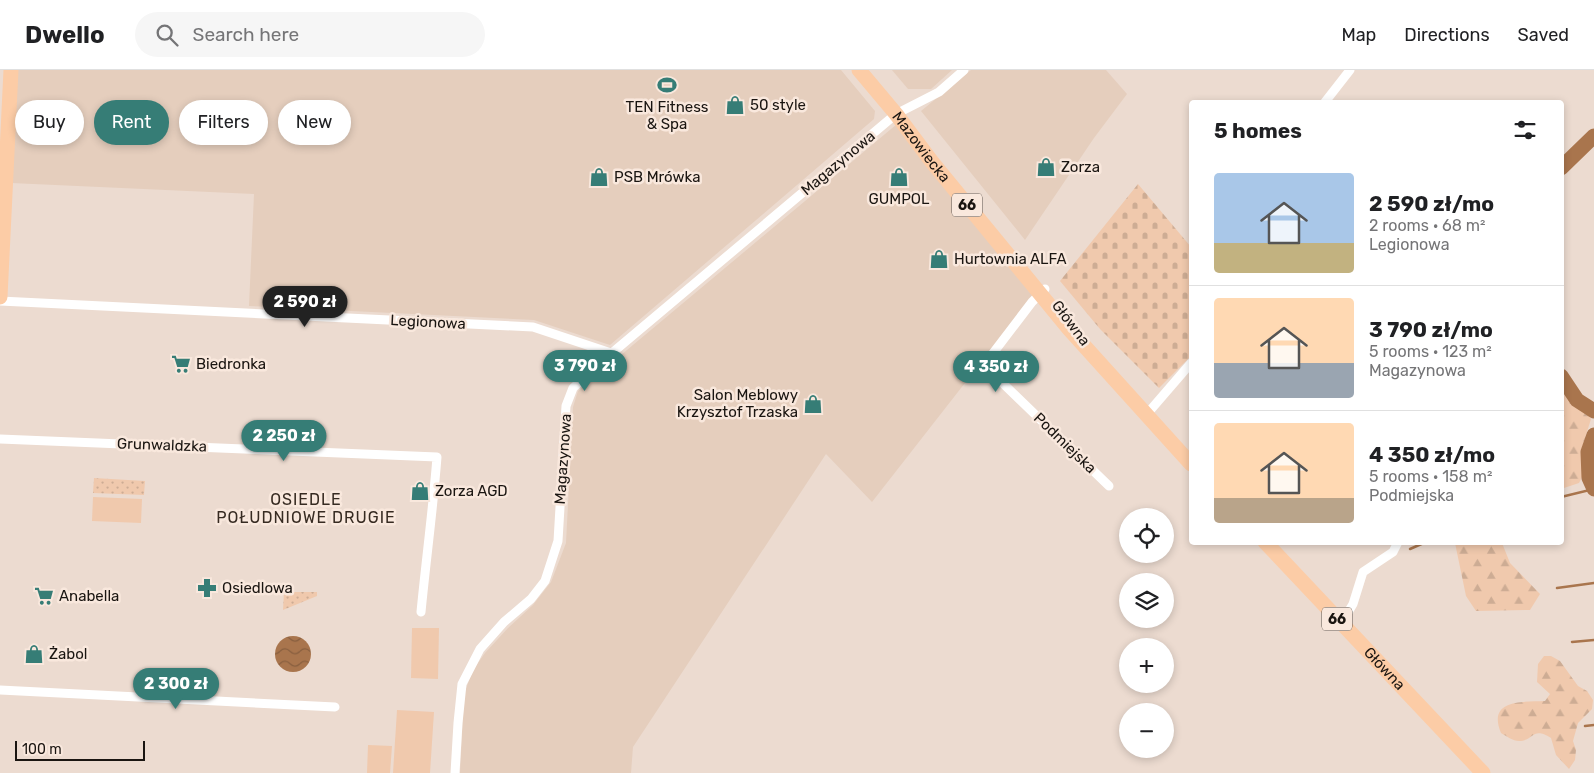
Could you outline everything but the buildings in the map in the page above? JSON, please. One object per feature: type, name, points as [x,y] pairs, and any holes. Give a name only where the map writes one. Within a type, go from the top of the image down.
[{"type":"main road","points":[[0,296],[11,70]]},
{"type":"main road","name":"Mazowiecka","points":[[859,70],[899,113]]},
{"type":"main road","name":"Mazowiecka","points":[[868,70],[899,113],[1043,291]]},
{"type":"main road","name":"Główna","points":[[1043,291],[1077,327],[1097,358],[1189,462]]},
{"type":"main road","name":"Główna","points":[[1268,545],[1483,773]]},
{"type":"street","name":"Magazynowa","points":[[455,773],[462,684],[480,650],[504,622],[531,599],[545,581],[558,541],[566,406],[573,388],[611,353],[899,113],[939,92],[964,70]]},
{"type":"street","points":[[1327,100],[1350,70]]},
{"type":"street","name":"Podmiejska","points":[[1043,291],[1032,302],[984,365],[1109,486]]},
{"type":"street","name":"Legionowa","points":[[0,301],[533,327],[611,353]]},
{"type":"street","points":[[1147,414],[1189,364]]},
{"type":"street","name":"Grunwaldzka","points":[[0,439],[437,456],[421,612]]},
{"type":"street","points":[[1342,624],[1352,604],[1363,572],[1393,552],[1396,545]]},
{"type":"street","points":[[0,690],[335,707]]},
{"type":"shaded area","points":[[18,70],[841,70],[875,111],[874,119],[610,345],[534,320],[249,306],[254,194],[11,183],[15,118],[15,145],[84,145],[84,100],[16,100]]},
{"type":"shaded area","points":[[892,70],[952,70],[931,89],[908,89]]},
{"type":"shaded area","points":[[971,70],[1106,70],[1127,94],[1094,138],[1025,240],[921,111]]},
{"type":"shaded area","points":[[897,124],[1039,296],[984,365],[979,365],[872,502],[826,454],[633,747],[631,773],[460,773],[464,694],[473,670],[485,653],[533,605],[551,582],[566,543],[573,407],[578,391]]},
{"type":"green space","points":[[1138,184],[1189,245],[1189,358],[1159,388],[1100,329],[1060,281]]},
{"type":"green space","points":[[1564,390],[1584,409],[1591,419],[1581,451],[1585,471],[1579,483],[1564,488]]},
{"type":"green space","points":[[94,478],[145,481],[144,495],[93,493]]},
{"type":"green space","points":[[93,497],[142,499],[141,523],[92,521]]},
{"type":"green space","points":[[1455,545],[1503,545],[1510,563],[1540,594],[1530,610],[1476,611],[1466,596]]},
{"type":"green space","points":[[284,592],[317,592],[317,596],[283,610]]},
{"type":"green space","points":[[412,628],[439,628],[438,679],[411,678]]},
{"type":"green space","points":[[1544,656],[1551,656],[1560,661],[1578,686],[1587,691],[1593,700],[1592,709],[1578,723],[1573,741],[1576,750],[1575,760],[1569,769],[1556,755],[1551,738],[1540,733],[1528,739],[1514,740],[1501,733],[1498,722],[1499,714],[1503,708],[1517,703],[1545,701],[1550,694],[1537,682],[1538,664]]},
{"type":"green space","points":[[397,710],[434,712],[430,773],[393,773]]},
{"type":"green space","points":[[368,745],[392,746],[390,773],[367,773]]},
{"type":"water","points":[[293,636],[300,637],[306,641],[310,647],[310,661],[306,667],[300,671],[293,672],[286,671],[280,667],[276,661],[275,654],[276,647],[280,641],[286,637]]},
{"type":"waterway","points":[[1564,165],[1594,136]]},
{"type":"waterway","points":[[1564,380],[1577,400],[1594,411]]},
{"type":"waterway","points":[[1594,435],[1588,452],[1589,478],[1594,489]]},
{"type":"waterway","points":[[1564,496],[1594,489]]},
{"type":"waterway","points":[[1410,549],[1419,545]]},
{"type":"waterway","points":[[1557,588],[1594,583]]},
{"type":"waterway","points":[[1572,642],[1594,640]]},
{"type":"waterway","points":[[1585,726],[1594,725]]},
{"type":"place","name":"TEN Fitness & Spa","points":[[667,85]]},
{"type":"place","name":"50 style","points":[[735,105]]},
{"type":"place","name":"Zorza","points":[[1046,167]]},
{"type":"place","name":"PSB Mrówka","points":[[599,177]]},
{"type":"place","name":"GUMPOL","points":[[899,177]]},
{"type":"place","name":"Hurtownia ALFA","points":[[939,259]]},
{"type":"place","name":"Biedronka","points":[[181,364]]},
{"type":"place","name":"Salon Meblowy Krzysztof Trzaska","points":[[813,404]]},
{"type":"place","name":"Zorza AGD","points":[[420,491]]},
{"type":"place","name":"Osiedlowa","points":[[207,588]]},
{"type":"place","name":"Anabella","points":[[44,596]]},
{"type":"place","name":"Żabol","points":[[34,654]]},
{"type":"district","name":"OSIEDLE POŁUDNIOWE DRUGIE","points":[[306,508]]}]
